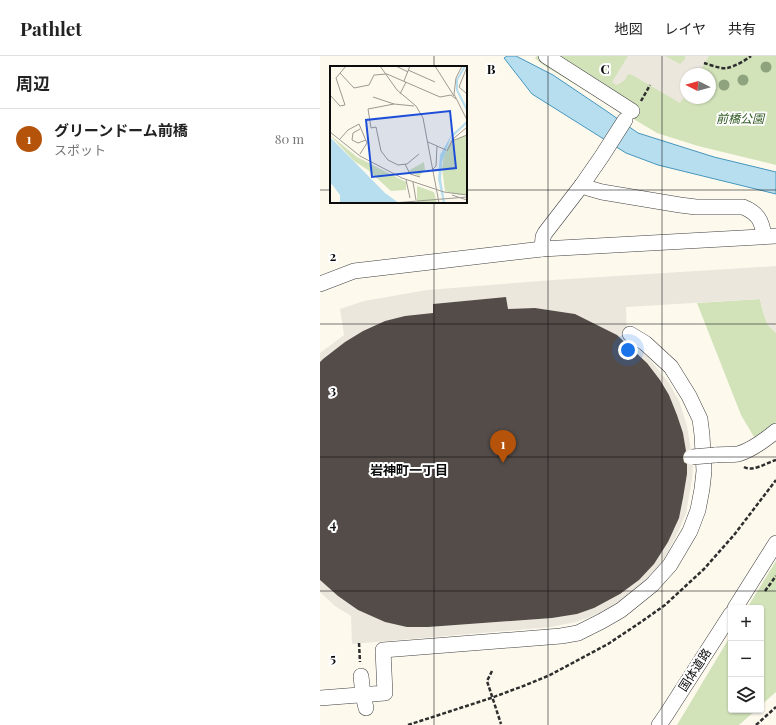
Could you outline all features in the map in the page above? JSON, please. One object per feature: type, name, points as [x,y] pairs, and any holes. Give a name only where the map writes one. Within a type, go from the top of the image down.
[{"type":"street","points":[[542,249],[543,237],[545,233],[582,185],[632,111],[564,61],[546,56]]},
{"type":"street","points":[[582,185],[602,192],[680,205],[696,207],[743,207],[755,213],[770,236]]},
{"type":"street","points":[[320,284],[354,271],[542,249],[770,236]]},
{"type":"street","points":[[320,698],[365,701],[385,693],[382,650],[561,636],[578,633],[621,610],[652,585],[670,565],[690,531],[698,510],[704,471],[700,420],[689,396],[671,367],[645,343],[630,334]]},
{"type":"street","points":[[692,457],[737,454],[758,445],[776,431]]},
{"type":"street","points":[[737,605],[776,543]]},
{"type":"street","name":"国体道路","points":[[659,725],[728,619]]},
{"type":"street","points":[[361,676],[365,701]]},
{"type":"path","points":[[704,63],[715,67],[728,68],[751,56]]},
{"type":"path","points":[[632,111],[650,85]]},
{"type":"path","points":[[763,465],[776,460]]},
{"type":"path","points":[[359,643],[361,676]]},
{"type":"path","points":[[492,672],[487,681],[501,724]]},
{"type":"path","points":[[756,725],[776,707]]},
{"type":"green space","name":"前橋公園","points":[[537,56],[776,56],[776,165],[698,146],[657,133],[543,65],[535,58]]},
{"type":"green space","points":[[760,299],[768,325],[776,333],[776,422],[765,432],[754,437],[741,415],[697,303]]},
{"type":"green space","points":[[776,561],[776,692],[764,702],[764,605],[749,605]]},
{"type":"green space","points":[[728,640],[728,713],[753,713],[739,725],[677,725]]},
{"type":"shaded area","points":[[628,56],[665,56],[680,64],[685,59],[685,56],[709,56],[702,68],[680,68],[680,103],[632,75],[628,74],[625,80],[619,84],[616,85],[612,82]]},
{"type":"shaded area","points":[[776,266],[776,333],[768,325],[760,299],[626,307],[627,338],[647,356],[669,383],[679,401],[687,426],[693,462],[692,479],[686,513],[679,530],[662,562],[651,577],[633,594],[606,611],[576,622],[551,627],[352,644],[351,616],[335,606],[320,592],[320,580],[338,596],[358,610],[385,622],[428,627],[552,618],[577,614],[594,608],[620,594],[639,580],[679,517],[687,474],[683,433],[669,395],[660,380],[647,363],[617,335],[575,314],[535,308],[508,309],[506,297],[433,304],[433,313],[385,321],[363,331],[345,342],[320,362],[320,353],[344,335],[340,309],[364,301],[427,290],[553,280]]},
{"type":"water","points":[[507,56],[516,56],[553,75],[638,133],[714,157],[776,172],[776,194],[658,165],[626,153],[532,94],[504,58]]},
{"type":"building","points":[[506,297],[508,309],[535,308],[575,314],[617,335],[647,363],[669,395],[683,433],[686,451],[683,457],[684,462],[687,464],[687,474],[679,518],[668,542],[654,564],[639,580],[620,594],[594,608],[577,614],[552,618],[428,627],[407,627],[385,622],[358,610],[338,596],[320,580],[320,362],[345,342],[363,331],[385,321],[405,316],[433,313],[433,304]]},
{"type":"place","name":"グリーンドーム前橋","points":[[503,463]]},
{"type":"district","name":"岩神町一丁目","points":[[409,470]]}]
